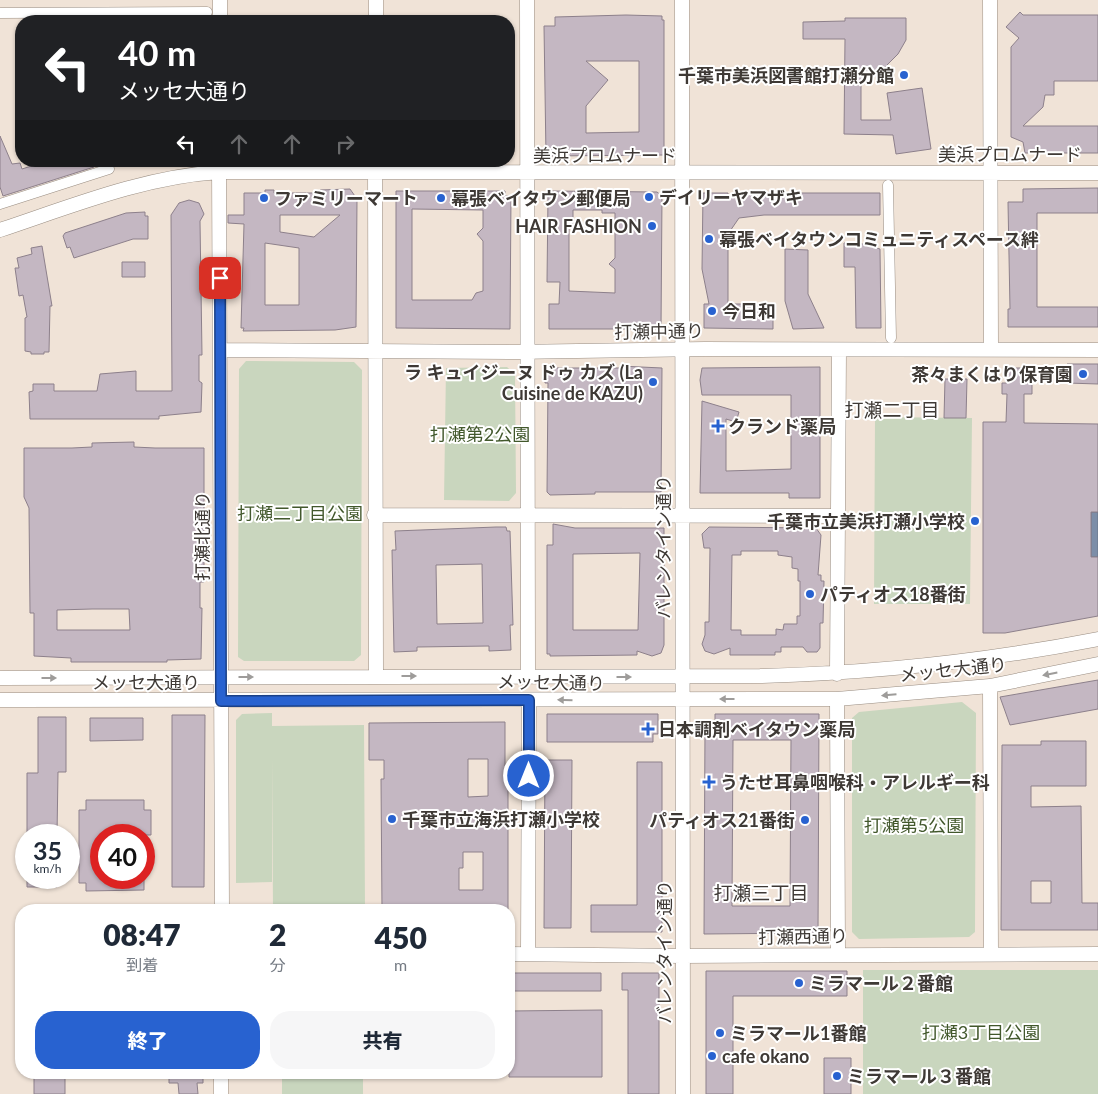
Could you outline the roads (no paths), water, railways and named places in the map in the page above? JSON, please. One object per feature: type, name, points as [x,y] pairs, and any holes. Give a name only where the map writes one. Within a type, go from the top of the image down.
[{"type":"street","points":[[220,0],[220,15]]},
{"type":"street","points":[[376,0],[376,15]]},
{"type":"street","points":[[527,0],[529,173],[528,676]]},
{"type":"street","name":"バレンタイン通り","points":[[682,0],[683,1094]]},
{"type":"street","points":[[990,0],[991,349]]},
{"type":"street","points":[[0,13],[207,12]]},
{"type":"street","name":"美浜プロムナード","points":[[0,230],[137,185],[219,167]]},
{"type":"street","name":"打瀬北通り","points":[[219,167],[222,904]]},
{"type":"street","points":[[375,167],[374,515],[376,676]]},
{"type":"street","name":"美浜プロムナード","points":[[397,167],[529,173],[1098,173]]},
{"type":"street","points":[[0,204],[109,169]]},
{"type":"street","points":[[888,186],[891,338]]},
{"type":"street","name":"打瀬中通り","points":[[220,350],[528,352],[682,349],[1098,350]]},
{"type":"street","points":[[837,674],[839,350]]},
{"type":"street","points":[[374,515],[682,514],[838,516]]},
{"type":"street","name":"メッセ大通り","points":[[0,678],[837,674],[989,658],[1098,640]]},
{"type":"street","name":"メッセ大通り","points":[[0,700],[837,700],[990,686],[1098,664]]},
{"type":"street","points":[[990,686],[991,954]]},
{"type":"street","points":[[528,954],[529,700]]},
{"type":"street","points":[[837,700],[838,954]]},
{"type":"street","name":"打瀬西通り","points":[[515,954],[682,956],[1098,954]]},
{"type":"street","points":[[221,1079],[221,1094]]},
{"type":"water","points":[[1091,512],[1098,512],[1098,557],[1091,557]]},
{"type":"place","name":"千葉市美浜図書館打瀬分館","points":[[904,75]]},
{"type":"place","name":"デイリーヤマザキ","points":[[649,197]]},
{"type":"place","name":"ファミリーマート","points":[[264,198]]},
{"type":"place","name":"幕張ベイタウン郵便局","points":[[441,198]]},
{"type":"place","name":"HAIR FASHION","points":[[652,226]]},
{"type":"place","name":"幕張ベイタウンコミュニティスペース絆","points":[[709,239]]},
{"type":"place","name":"今日和","points":[[712,311]]},
{"type":"place","name":"茶々まくはり保育園","points":[[1083,374]]},
{"type":"place","name":"ラ キュイジーヌ ドゥ カズ (La Cuisine de KAZU)","points":[[653,382]]},
{"type":"place","name":"クランド薬局","points":[[718,426]]},
{"type":"place","name":"千葉市立美浜打瀬小学校","points":[[975,521]]},
{"type":"place","name":"パティオス18番街","points":[[810,594]]},
{"type":"place","name":"日本調剤ベイタウン薬局","points":[[648,729]]},
{"type":"place","name":"うたせ耳鼻咽喉科・アレルギー科","points":[[709,782]]},
{"type":"place","name":"千葉市立海浜打瀬小学校","points":[[392,819]]},
{"type":"place","name":"パティオス21番街","points":[[805,820]]},
{"type":"place","name":"ミラマール２番館","points":[[799,983]]},
{"type":"place","name":"ミラマール1番館","points":[[720,1033]]},
{"type":"place","name":"cafe okano","points":[[712,1056]]},
{"type":"place","name":"ミラマール３番館","points":[[837,1076]]},
{"type":"district","name":"打瀬二丁目","points":[[892,409]]},
{"type":"district","name":"打瀬三丁目","points":[[761,892]]},
{"type":"park label","name":"打瀬第2公園","points":[[480,434]]},
{"type":"park label","name":"打瀬二丁目公園","points":[[300,513]]},
{"type":"park label","name":"打瀬第5公園","points":[[914,825]]},
{"type":"park label","name":"打瀬3丁目公園","points":[[981,1032]]}]
